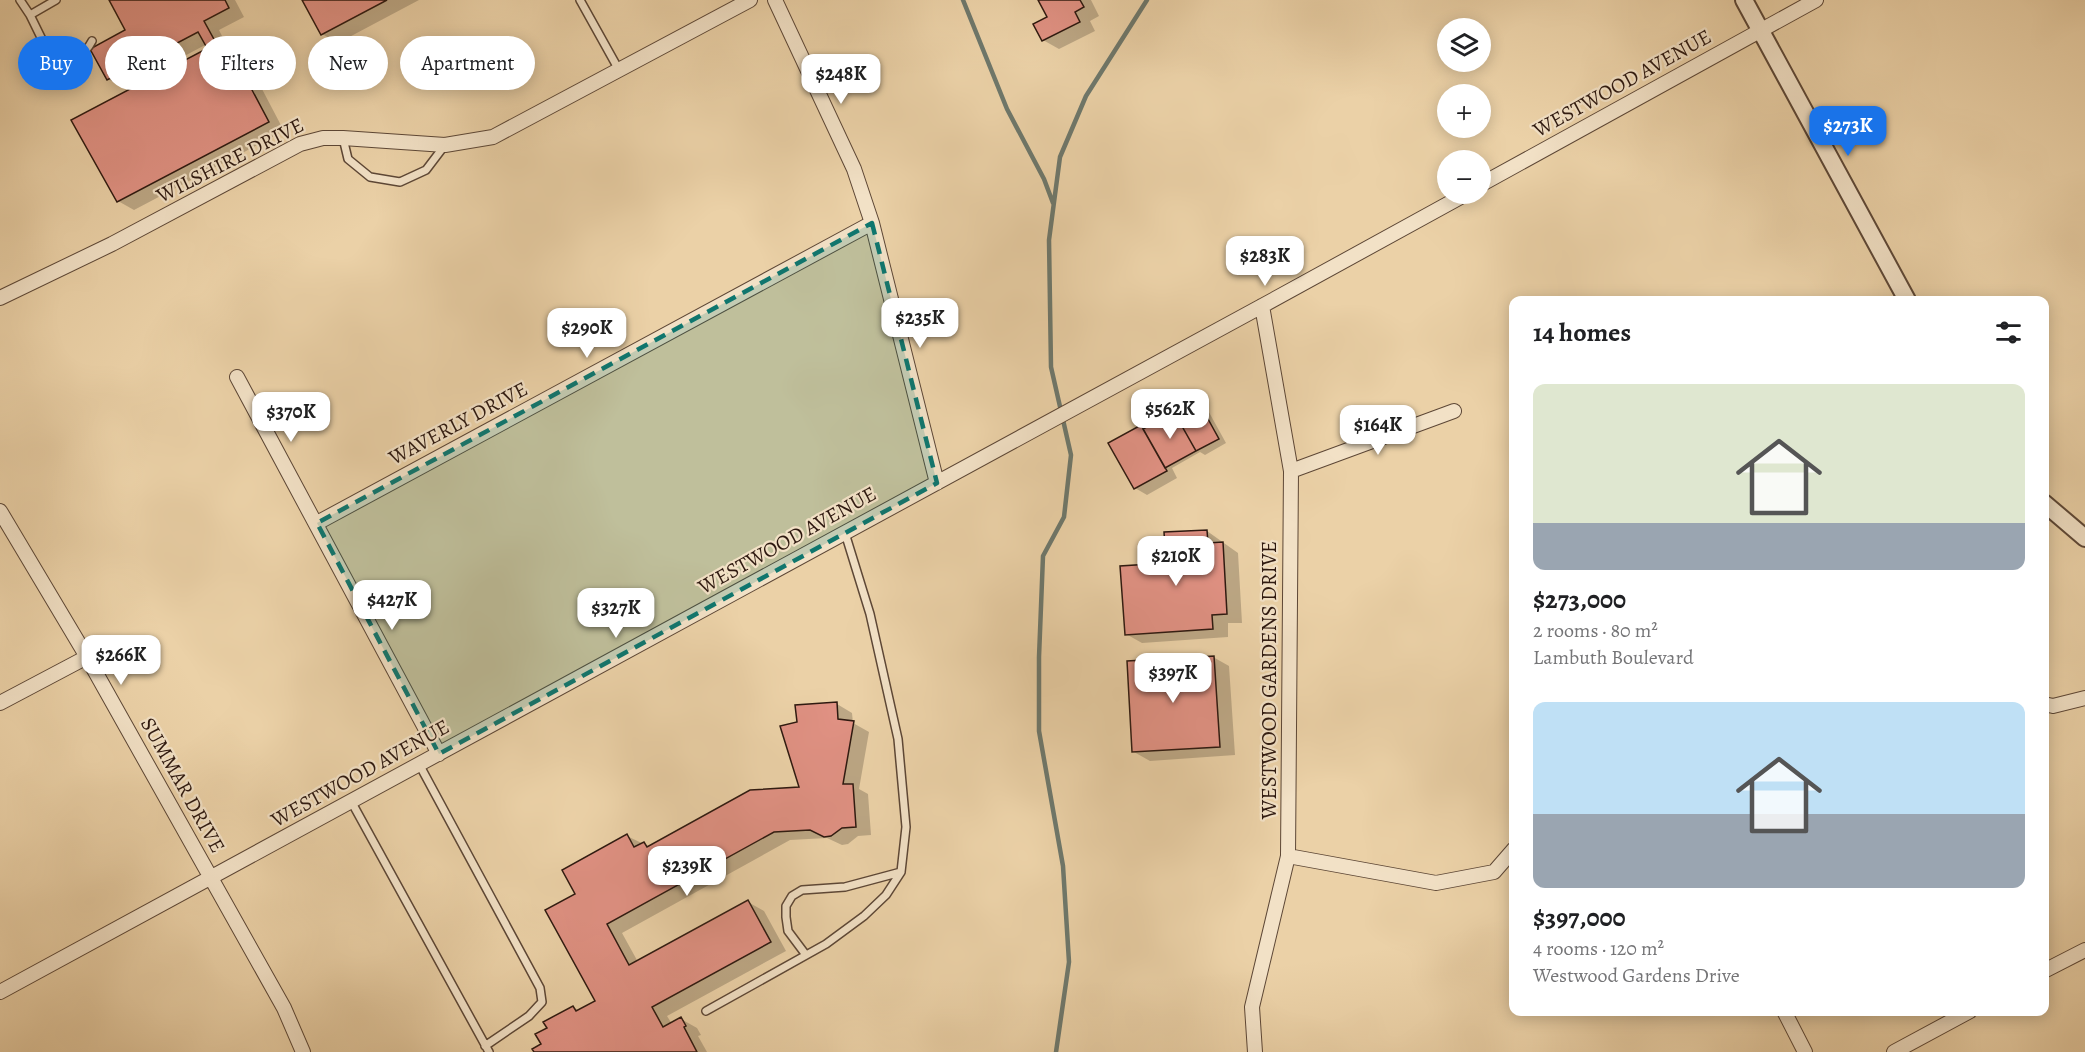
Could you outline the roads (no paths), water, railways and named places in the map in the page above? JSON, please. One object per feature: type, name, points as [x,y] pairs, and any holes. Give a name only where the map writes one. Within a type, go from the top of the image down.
[{"type":"street","name":"WILSHIRE DRIVE","points":[[0,298],[112,244],[300,144],[323,138],[343,138],[445,145],[493,137],[750,0]]},
{"type":"street","points":[[775,0],[854,169],[872,223],[937,483]]},
{"type":"street","points":[[1744,0],[1904,296]]},
{"type":"street","name":"WESTWOOD AVENUE","points":[[1491,179],[1816,0]]},
{"type":"street","name":"WESTWOOD AVENUE","points":[[0,992],[1448,204]]},
{"type":"street","name":"WAVERLY DRIVE","points":[[317,523],[872,223]]},
{"type":"street","name":"WESTWOOD GARDENS DRIVE","points":[[1255,1052],[1252,1007],[1288,856],[1291,471],[1262,306]]},
{"type":"street","points":[[237,377],[439,754]]},
{"type":"street","points":[[1291,471],[1454,411]]},
{"type":"street","points":[[2049,506],[2085,538]]},
{"type":"street","name":"SUMMAR DRIVE","points":[[0,511],[87,657],[284,1008],[303,1052]]},
{"type":"street","points":[[0,703],[87,657]]},
{"type":"street","points":[[2049,705],[2085,699]]},
{"type":"street","points":[[1288,856],[1436,883],[1494,872],[1509,855]]},
{"type":"street","points":[[2049,968],[2085,950]]},
{"type":"street","points":[[1787,1016],[1805,1052]]},
{"type":"street","points":[[1894,1052],[1962,1016]]},
{"type":"lane","points":[[20,0],[40,36]]},
{"type":"lane","points":[[30,15],[56,0]]},
{"type":"lane","points":[[580,0],[619,70]]},
{"type":"lane","points":[[343,138],[348,159],[370,177],[400,182],[426,170],[445,145]]},
{"type":"lane","points":[[706,1011],[826,944],[864,916],[886,895],[901,872],[906,827],[898,739],[870,614],[844,533]]},
{"type":"lane","points":[[351,801],[487,1049],[529,1016],[542,1002],[540,988],[419,764]]},
{"type":"lane","points":[[806,954],[788,931],[786,906],[792,896],[802,890],[845,887],[901,872]]},
{"type":"waterway","points":[[963,0],[1007,109],[1044,179],[1053,203]]},
{"type":"waterway","points":[[1056,1052],[1069,962],[1063,866],[1039,731],[1039,657],[1043,556],[1064,517],[1071,455],[1051,367],[1049,240],[1060,157],[1086,96],[1147,0]]}]
